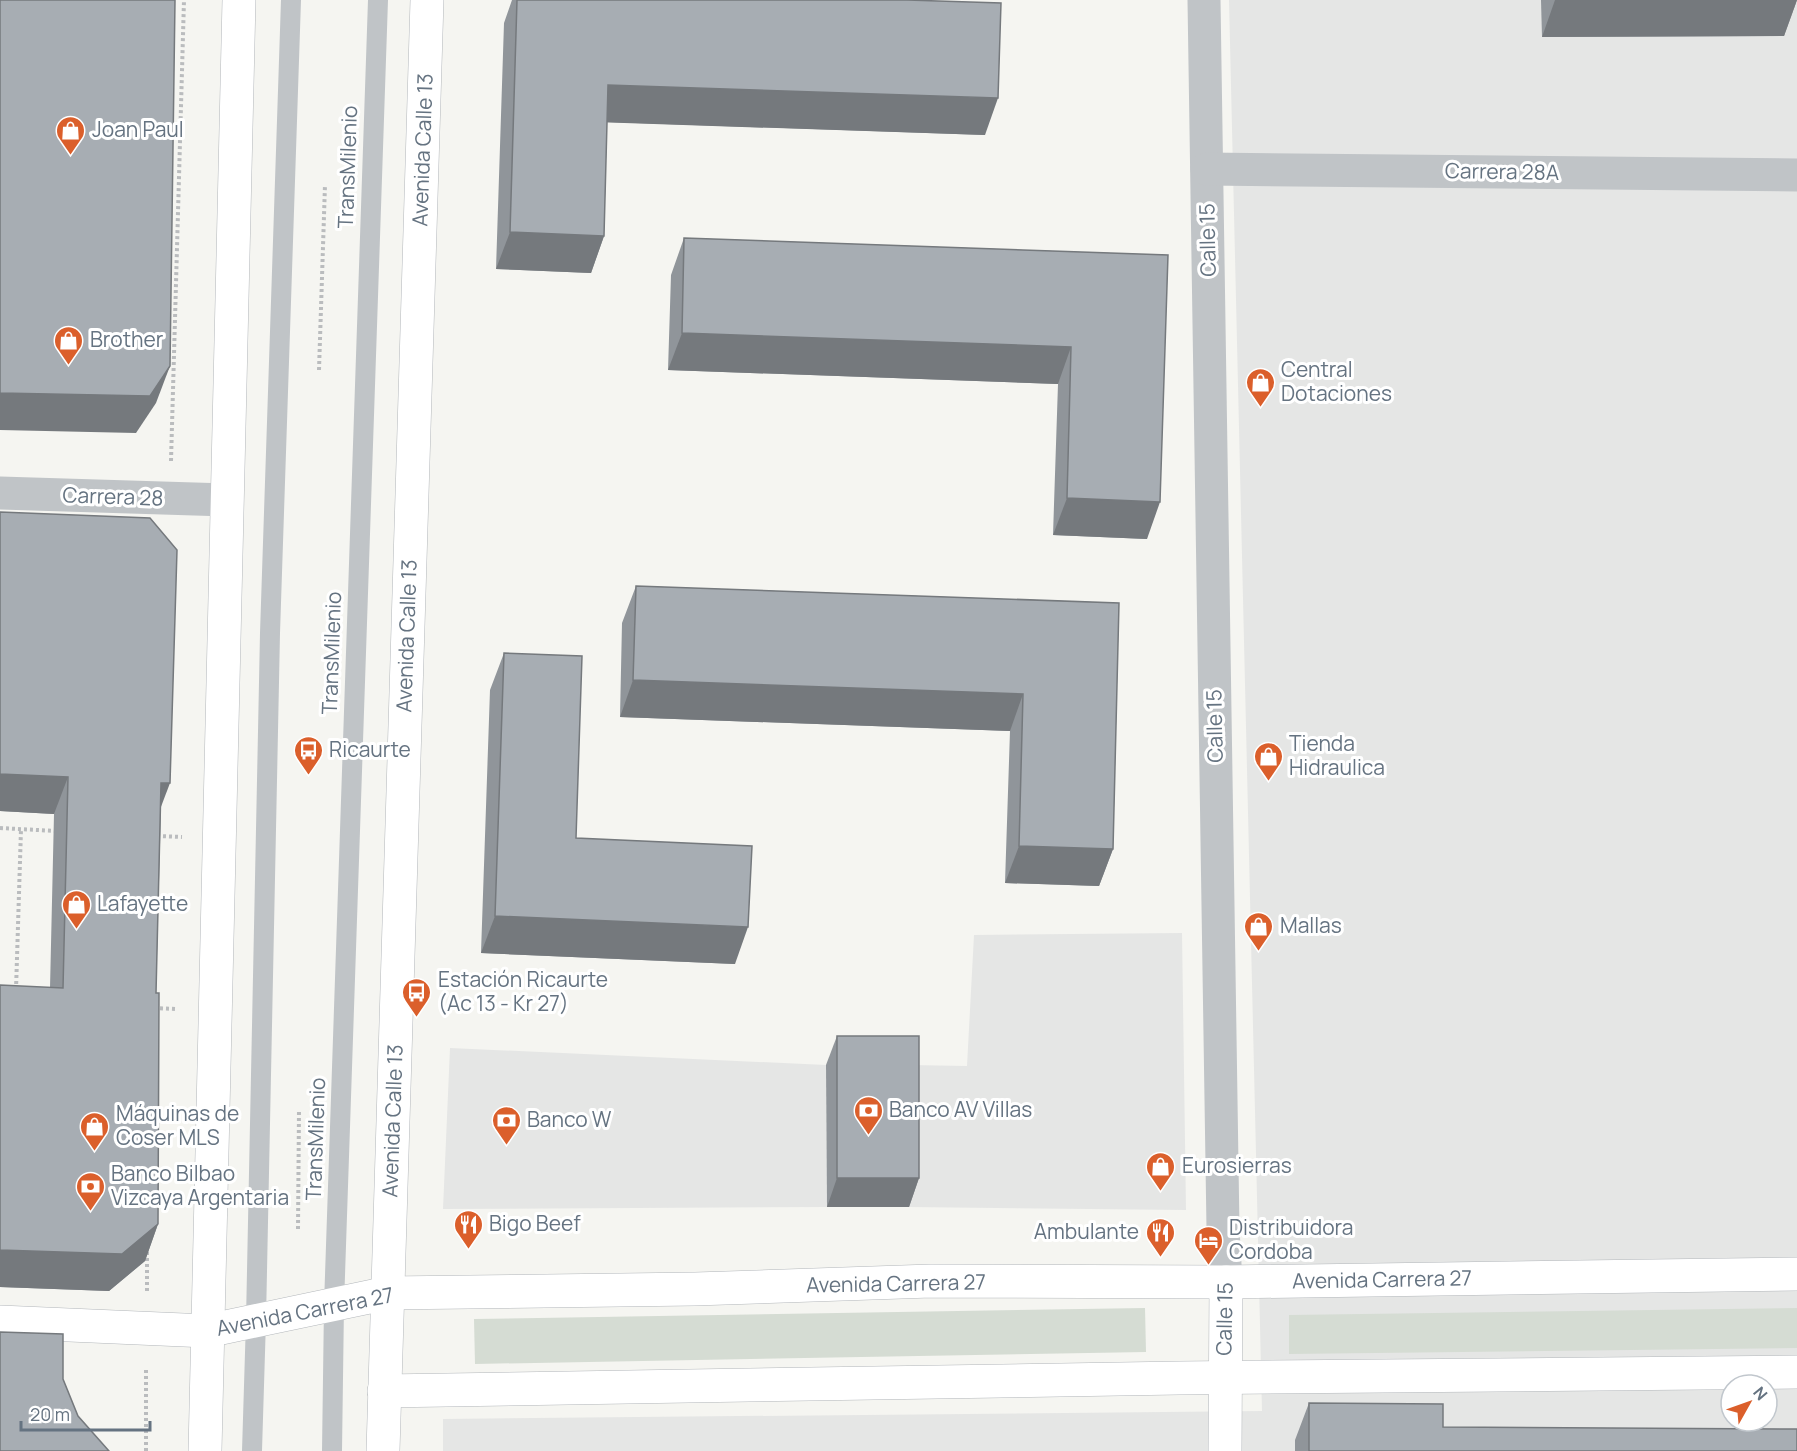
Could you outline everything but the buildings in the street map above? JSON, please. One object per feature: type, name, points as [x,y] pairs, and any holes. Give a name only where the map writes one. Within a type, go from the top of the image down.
[{"type":"main road","points":[[205,1451],[239,0]]},
{"type":"main road","name":"Avenida Calle 13","points":[[383,1451],[428,0]]},
{"type":"main road","name":"Avenida Carrera 27","points":[[0,1322],[207,1331],[388,1293],[695,1289],[931,1281],[1226,1282],[1797,1274]]},
{"type":"main road","name":"Calle 15","points":[[1225,1451],[1226,1282]]},
{"type":"main road","points":[[384,1391],[1224,1377],[1797,1372]]},
{"type":"street","name":"Calle 15","points":[[1204,0],[1223,1229],[1226,1282]]},
{"type":"street","name":"Carrera 28A","points":[[1207,169],[1797,175]]},
{"type":"street","name":"Carrera 28","points":[[0,493],[227,500]]},
{"type":"lane","points":[[252,1451],[271,621],[291,0]]},
{"type":"lane","name":"TransMilenio","points":[[332,1451],[334,1305],[378,0]]},
{"type":"path","points":[[170,499],[184,0]]},
{"type":"path","points":[[319,370],[325,185]]},
{"type":"path","points":[[0,828],[67,831]]},
{"type":"path","points":[[16,991],[21,829]]},
{"type":"path","points":[[148,835],[219,839]]},
{"type":"path","points":[[159,836],[159,847]]},
{"type":"path","points":[[143,1007],[215,1011]]},
{"type":"path","points":[[154,1008],[154,1020]]},
{"type":"path","points":[[298,1110],[298,1229]]},
{"type":"path","points":[[290,1229],[309,1228]]},
{"type":"path","points":[[145,1406],[146,1451]]},
{"type":"shaded area","points":[[1229,0],[1797,0],[1797,1451],[443,1451],[443,1419],[1262,1411]]},
{"type":"shaded area","points":[[1182,933],[1186,1210],[909,1207],[909,1065],[967,1066],[974,935]]},
{"type":"shaded area","points":[[450,1048],[826,1065],[827,1207],[443,1209]]},
{"type":"shaded area","points":[[1145,1308],[1146,1352],[475,1364],[474,1319]]},
{"type":"shaded area","points":[[1797,1308],[1797,1348],[1289,1354],[1289,1315]]},
{"type":"place","name":"Joan Paul","points":[[71,156]]},
{"type":"place","name":"Brother","points":[[69,366]]},
{"type":"place","name":"Central Dotaciones","points":[[1260,408]]},
{"type":"place","name":"Ricaurte","points":[[308,776]]},
{"type":"place","name":"Tienda Hidraulica","points":[[1268,782]]},
{"type":"place","name":"Lafayette","points":[[76,930]]},
{"type":"place","name":"Mallas","points":[[1259,952]]},
{"type":"place","name":"Estación Ricaurte (Ac 13 - Kr 27)","points":[[417,1018]]},
{"type":"place","name":"Banco AV Villas","points":[[868,1136]]},
{"type":"place","name":"Banco W","points":[[506,1146]]},
{"type":"place","name":"Máquinas de Coser MLS","points":[[95,1152]]},
{"type":"place","name":"Eurosierras","points":[[1161,1192]]},
{"type":"place","name":"Banco Bilbao Vizcaya Argentaria","points":[[90,1212]]},
{"type":"place","name":"Bigo Beef","points":[[468,1250]]},
{"type":"place","name":"Ambulante","points":[[1160,1258]]},
{"type":"place","name":"Distribuidora Cordoba","points":[[1208,1266]]}]
